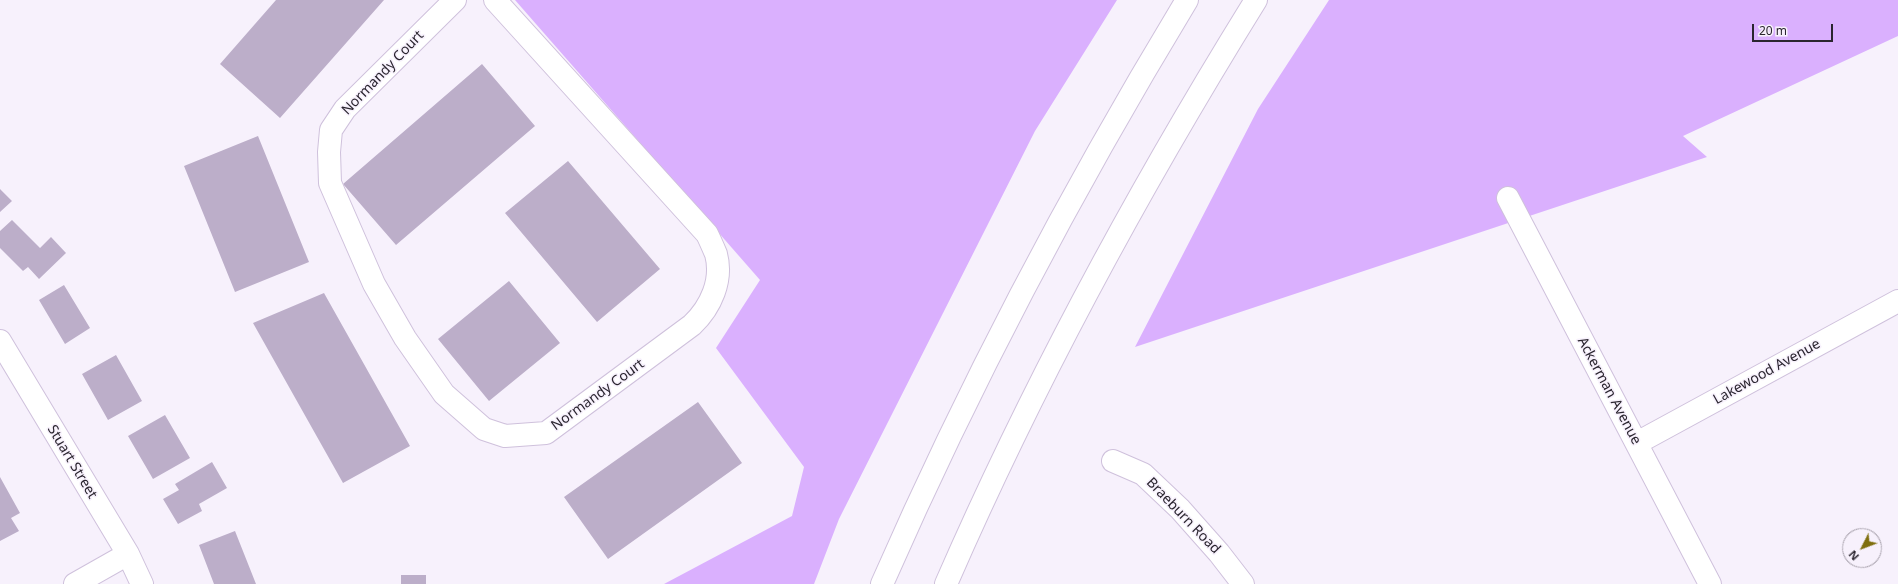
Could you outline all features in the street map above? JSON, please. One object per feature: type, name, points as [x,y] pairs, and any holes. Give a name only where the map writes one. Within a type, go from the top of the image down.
[{"type":"main road","name":"Normandy Court","points":[[455,0],[345,109],[331,130],[329,152],[330,183],[374,284],[405,338],[444,394],[484,430],[505,436],[546,433],[692,325],[701,317],[713,296],[718,276],[716,255],[707,234],[495,0]]},
{"type":"main road","points":[[882,584],[952,430],[1043,252],[1137,84],[1187,0]]},
{"type":"main road","points":[[946,584],[1035,393],[1082,304],[1178,128],[1256,0]]},
{"type":"main road","name":"Ackerman Avenue","points":[[1508,198],[1710,584]]},
{"type":"main road","name":"Lakewood Avenue","points":[[1637,443],[1898,301]]},
{"type":"main road","name":"Stuart Street","points":[[0,341],[128,554],[142,584]]},
{"type":"main road","name":"Braeburn Road","points":[[1113,461],[1144,474],[1190,520],[1219,552],[1243,584]]},
{"type":"main road","points":[[76,584],[128,554]]},
{"type":"shaded area","points":[[515,0],[1117,0],[1035,131],[839,519],[814,584],[664,584],[792,516],[804,467],[716,348],[760,280]]},
{"type":"shaded area","points":[[1329,0],[1898,0],[1898,36],[1683,136],[1707,157],[1135,347],[1258,109]]},
{"type":"building","points":[[276,0],[384,0],[280,118],[220,64]]},
{"type":"building","points":[[482,64],[535,126],[396,245],[343,184]]},
{"type":"building","points":[[258,136],[309,262],[235,292],[184,166]]},
{"type":"building","points":[[568,161],[660,269],[597,322],[505,213]]},
{"type":"building","points":[[0,189],[12,201],[0,212]]},
{"type":"building","points":[[12,220],[40,248],[51,237],[66,253],[39,279],[28,267],[23,271],[0,248],[0,231]]},
{"type":"building","points":[[509,281],[560,343],[489,401],[438,339]]},
{"type":"building","points":[[64,285],[90,328],[65,344],[39,300]]},
{"type":"building","points":[[324,293],[410,446],[343,483],[253,323]]},
{"type":"building","points":[[116,355],[142,401],[108,420],[82,374]]},
{"type":"building","points":[[698,402],[742,463],[608,559],[564,497]]},
{"type":"building","points":[[165,415],[190,458],[153,479],[128,436]]},
{"type":"building","points":[[212,462],[227,488],[199,504],[202,511],[178,524],[163,499],[179,490],[175,484]]},
{"type":"building","points":[[0,477],[20,513],[11,518],[19,531],[0,541]]},
{"type":"building","points":[[235,531],[256,584],[214,584],[199,545]]},
{"type":"building","points":[[401,575],[426,575],[426,584],[401,584]]}]
